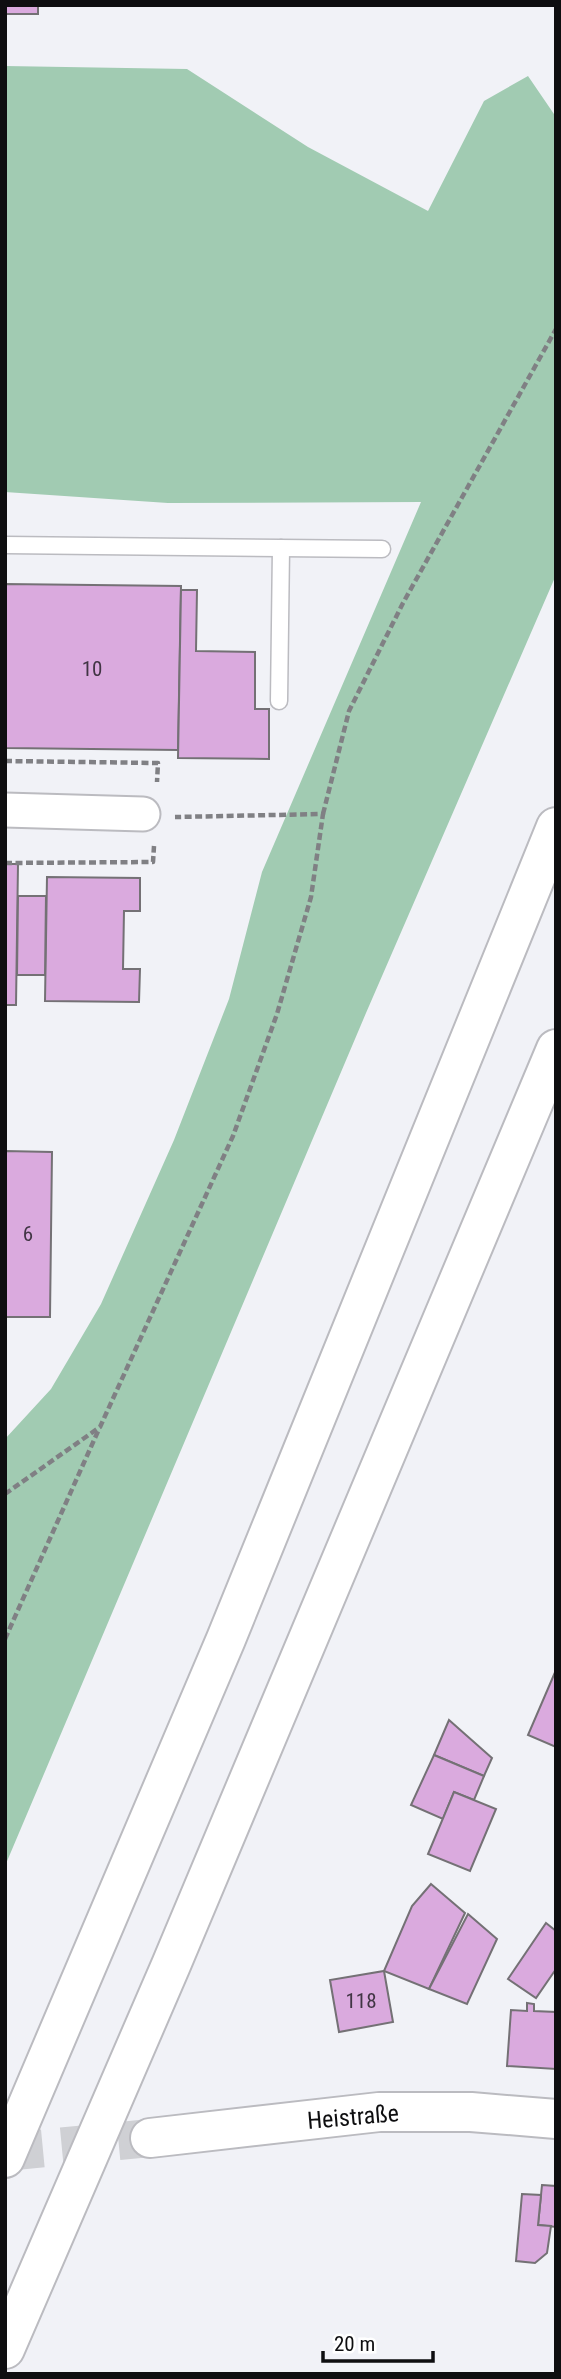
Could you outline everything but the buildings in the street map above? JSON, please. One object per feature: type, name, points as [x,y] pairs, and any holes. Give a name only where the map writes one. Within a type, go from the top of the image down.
[{"type":"main road","points":[[5,2158],[226,1639],[556,827]]},
{"type":"main road","points":[[5,2349],[160,1990],[556,1049]]},
{"type":"main road","name":"Heistraße","points":[[150,2138],[379,2112],[471,2112],[556,2119]]},
{"type":"street","points":[[5,810],[143,814]]},
{"type":"lane","points":[[5,545],[382,548]]},
{"type":"lane","points":[[279,701],[281,548]]},
{"type":"path","points":[[5,1639],[233,1136],[277,1014],[311,897],[323,814],[349,711],[403,603],[556,329]]},
{"type":"path","points":[[143,814],[181,817],[323,814]]},
{"type":"path","points":[[5,1494],[100,1427]]},
{"type":"green space","points":[[5,66],[187,69],[308,147],[428,211],[484,101],[528,76],[556,117],[556,575],[366,1013],[5,1866],[5,1439],[51,1389],[101,1304],[174,1140],[229,999],[262,872],[421,502],[168,503],[5,492]]},
{"type":"tunnel","points":[[5,2152],[150,2138]]}]
